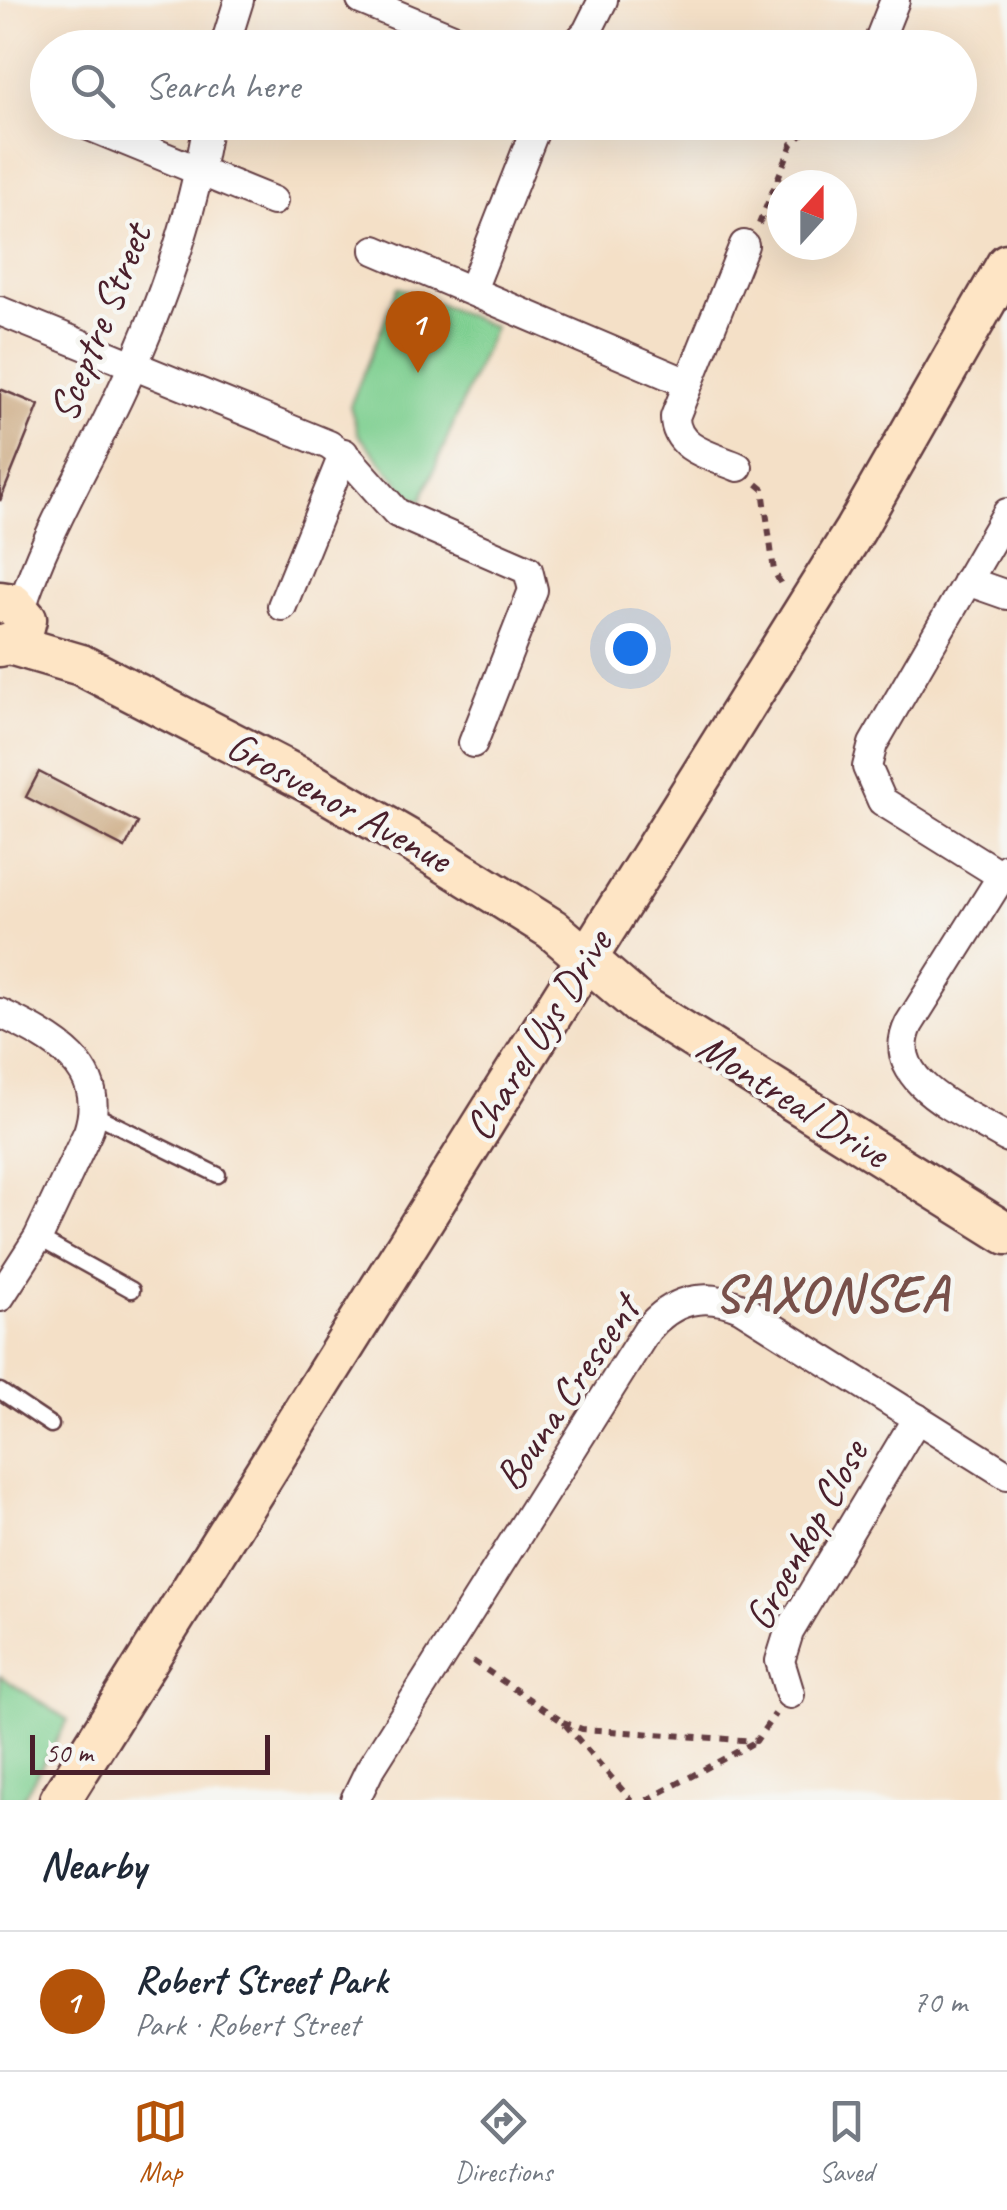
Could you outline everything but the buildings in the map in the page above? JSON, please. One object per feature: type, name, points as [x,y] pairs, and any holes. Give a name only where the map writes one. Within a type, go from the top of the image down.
[{"type":"main road","name":"Charel Uys Drive","points":[[60,1800],[800,617],[1007,264]]},
{"type":"main road","name":"Grosvenor Avenue","points":[[8,627],[314,785],[416,844],[587,956]]},
{"type":"main road","name":"Montreal Drive","points":[[587,956],[639,1004],[1007,1234]]},
{"type":"street","points":[[230,30],[240,0]]},
{"type":"street","points":[[361,0],[434,30]]},
{"type":"street","points":[[588,30],[603,0]]},
{"type":"street","points":[[884,30],[896,0]]},
{"type":"street","points":[[124,140],[273,201]]},
{"type":"street","name":"Sceptre Street","points":[[8,627],[38,555],[132,365],[178,244],[205,140]]},
{"type":"street","points":[[472,290],[531,140]]},
{"type":"street","points":[[738,467],[688,446],[678,434],[675,417],[744,245]]},
{"type":"street","points":[[376,250],[472,290],[510,311],[688,383]]},
{"type":"street","points":[[0,310],[344,454],[397,512],[522,566],[533,576],[533,590],[472,742]]},
{"type":"street","points":[[282,606],[344,454]]},
{"type":"street","points":[[1007,513],[873,744],[867,767],[882,801],[1005,874],[909,1024],[902,1044],[905,1064],[920,1084],[1007,1138]]},
{"type":"street","points":[[967,582],[1007,595]]},
{"type":"street","points":[[0,1013],[68,1050],[88,1079],[92,1114],[38,1238],[0,1297]]},
{"type":"street","name":"Bouna Crescent","points":[[356,1800],[369,1771],[451,1647],[648,1330],[671,1307],[700,1298],[740,1307],[1007,1475]]},
{"type":"street","name":"Groenkop Close","points":[[790,1694],[780,1661],[789,1632],[917,1418]]},
{"type":"lane","points":[[92,1114],[218,1174]]},
{"type":"lane","points":[[38,1238],[132,1290]]},
{"type":"lane","points":[[0,1391],[51,1425]]},
{"type":"path","points":[[744,245],[754,235],[796,140]]},
{"type":"path","points":[[738,467],[763,489],[774,571],[800,617]]},
{"type":"path","points":[[451,1647],[563,1722],[582,1730],[756,1741]]},
{"type":"path","points":[[647,1800],[756,1741],[790,1694]]},
{"type":"path","points":[[563,1722],[631,1800]]},
{"type":"green space","points":[[398,287],[494,327],[421,501],[409,495],[358,434],[350,406]]},
{"type":"green space","points":[[0,1676],[68,1720],[22,1800],[0,1800]]},
{"type":"place","name":"Robert Street Park","points":[[418,373]]},
{"type":"district","name":"SAXONSEA","points":[[832,1294]]}]
